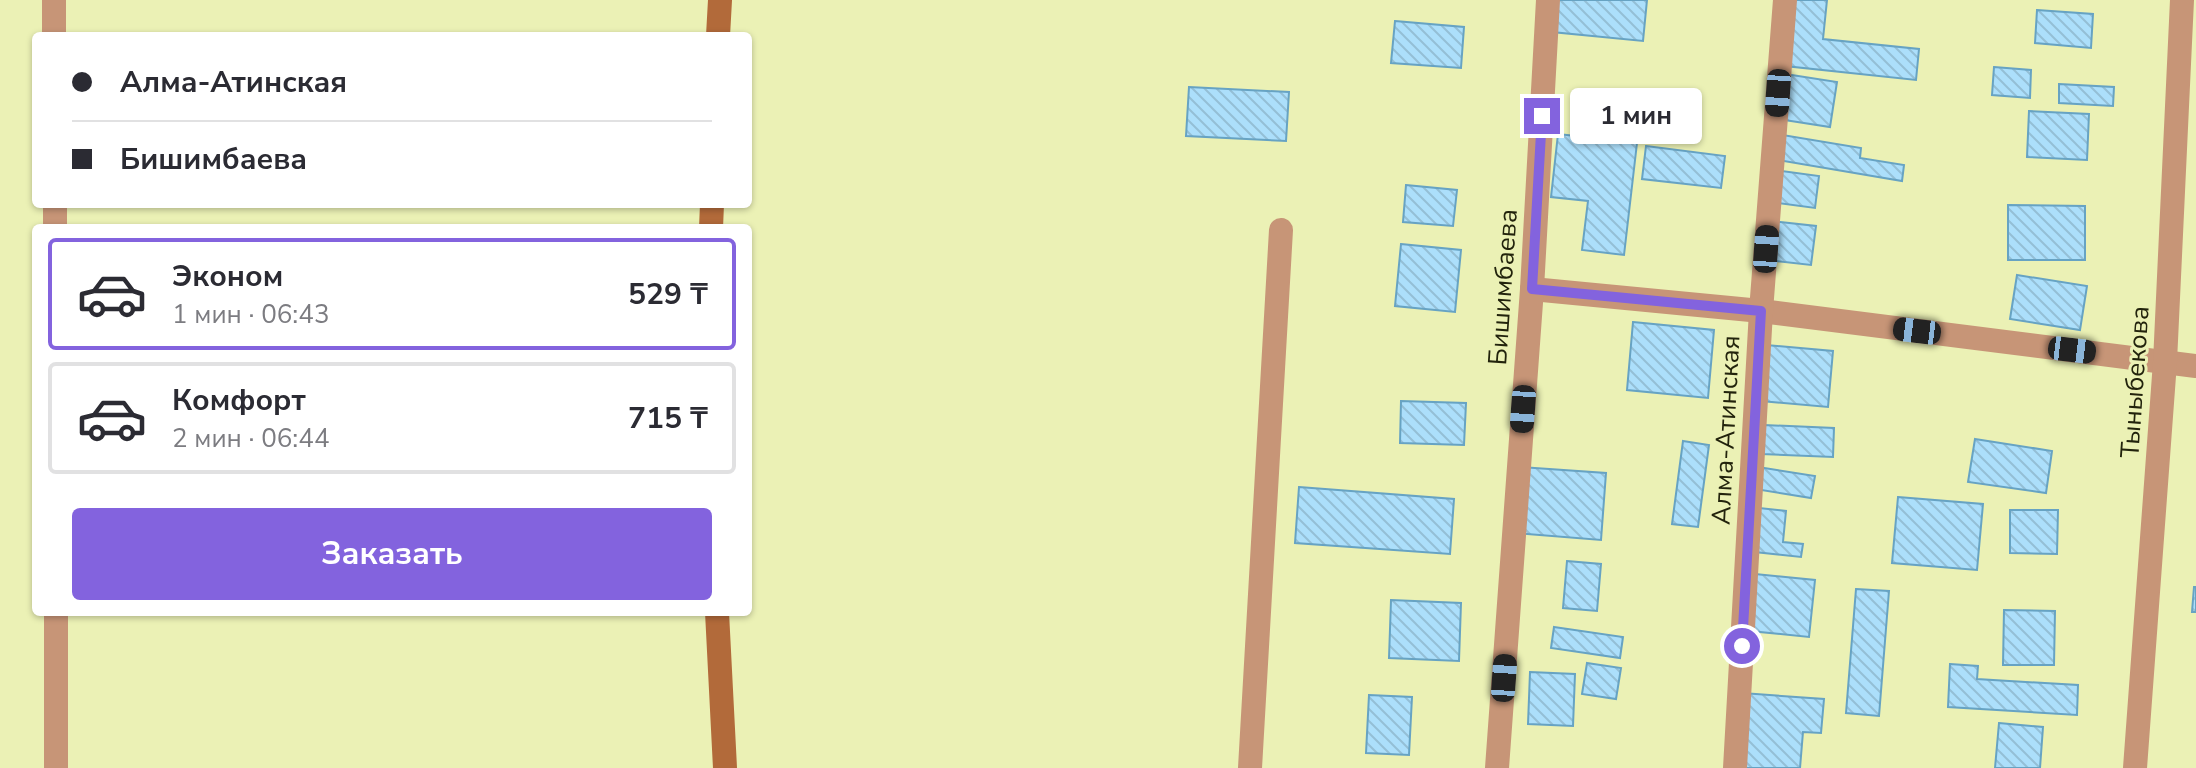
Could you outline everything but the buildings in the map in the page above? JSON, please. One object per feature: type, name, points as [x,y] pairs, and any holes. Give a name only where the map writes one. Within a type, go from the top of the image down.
[{"type":"main road","points":[[718,32],[720,0]]},
{"type":"main road","points":[[717,616],[725,768]]},
{"type":"street","points":[[54,0],[54,32]]},
{"type":"street","name":"Бишимбаева","points":[[1497,768],[1532,289],[1548,0]]},
{"type":"street","name":"Алма-Атинская","points":[[1735,768],[1761,311],[1785,0]]},
{"type":"street","name":"Тыныбекова","points":[[2135,768],[2165,362],[2182,0]]},
{"type":"street","points":[[1250,768],[1281,230]]},
{"type":"street","points":[[1532,289],[1761,311],[2196,366]]},
{"type":"street","points":[[56,616],[56,768]]},
{"type":"route","points":[[1542,116],[1532,289],[1761,311],[1742,646]]}]
